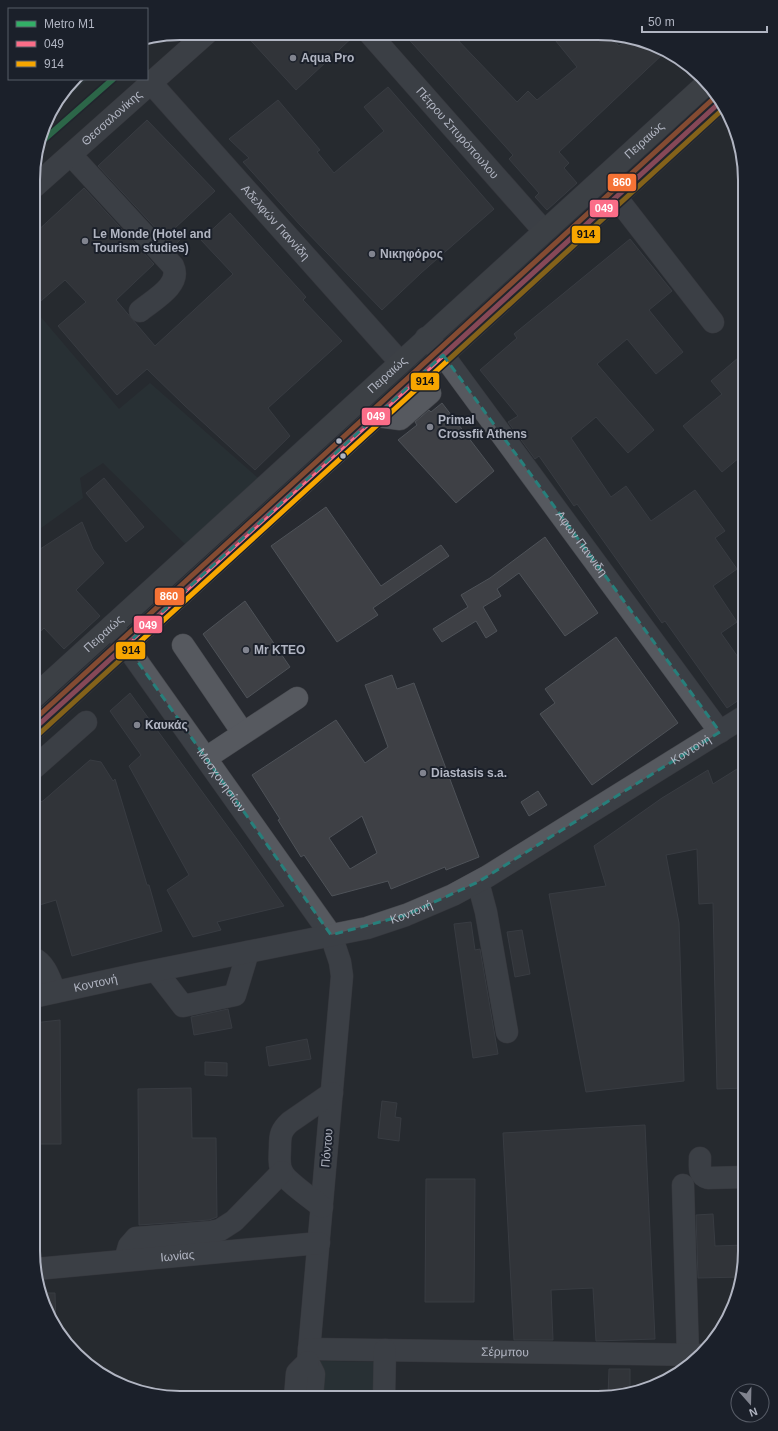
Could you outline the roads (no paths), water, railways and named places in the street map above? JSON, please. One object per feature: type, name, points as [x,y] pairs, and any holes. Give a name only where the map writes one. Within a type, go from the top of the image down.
[{"type":"main road","name":"Πειραιώς","points":[[40,692],[702,87]]},
{"type":"main road","name":"Πειραιώς","points":[[40,724],[716,106]]},
{"type":"street","name":"Θεσσαλονίκης","points":[[40,182],[199,40]]},
{"type":"street","name":"Πέτρου Σπυρόπουλου","points":[[375,40],[544,231]]},
{"type":"street","name":"Αδελφών Γιαννίδη","points":[[151,84],[400,362]]},
{"type":"street","points":[[71,155],[173,266],[175,271],[171,285],[140,311]]},
{"type":"street","points":[[616,197],[712,322]]},
{"type":"street","name":"Αφων Παννιδη","points":[[426,338],[443,355],[720,732]]},
{"type":"street","name":"Μοσχονησίων","points":[[112,626],[331,935]]},
{"type":"street","points":[[184,645],[243,733]]},
{"type":"street","points":[[206,758],[298,698]]},
{"type":"street","name":"Κοντονή","points":[[40,995],[367,928],[406,915],[453,895],[478,882],[738,720]]},
{"type":"street","points":[[40,763],[86,722]]},
{"type":"street","points":[[478,882],[486,912],[507,1032]]},
{"type":"street","name":"Πόντου","points":[[313,1391],[314,1374],[309,1355],[342,976],[340,962],[331,935]]},
{"type":"street","points":[[156,971],[183,1006],[235,995],[248,952]]},
{"type":"street","points":[[40,964],[45,969],[55,992]]},
{"type":"street","points":[[322,1207],[287,1178],[282,1172],[280,1164],[280,1134],[285,1127],[332,1093]]},
{"type":"street","points":[[700,1158],[700,1171],[705,1177],[738,1177]]},
{"type":"street","points":[[126,1260],[129,1246],[136,1238],[220,1230],[234,1220],[282,1172]]},
{"type":"street","points":[[683,1186],[694,1353]]},
{"type":"street","name":"Ιωνίας","points":[[41,1269],[319,1243]]},
{"type":"street","points":[[384,1391],[385,1350]]},
{"type":"street","name":"Σέρμπου","points":[[309,1355],[385,1350],[691,1355]]},
{"type":"street","points":[[296,1391],[297,1373],[309,1355]]},
{"type":"metro line","name":"Μ1","points":[[46,137],[112,80]]},
{"type":"place","name":"Aqua Pro","points":[[293,58]]},
{"type":"place","name":"Le Monde (Hotel and Tourism studies)","points":[[85,241]]},
{"type":"place","name":"Νικηφόρος","points":[[372,254]]},
{"type":"place","name":"Primal Crossfit Athens","points":[[430,427]]},
{"type":"place","name":"Mr KTEO","points":[[246,650]]},
{"type":"place","name":"Καυκάς","points":[[137,725]]},
{"type":"place","name":"Diastasis s.a.","points":[[423,773]]}]
